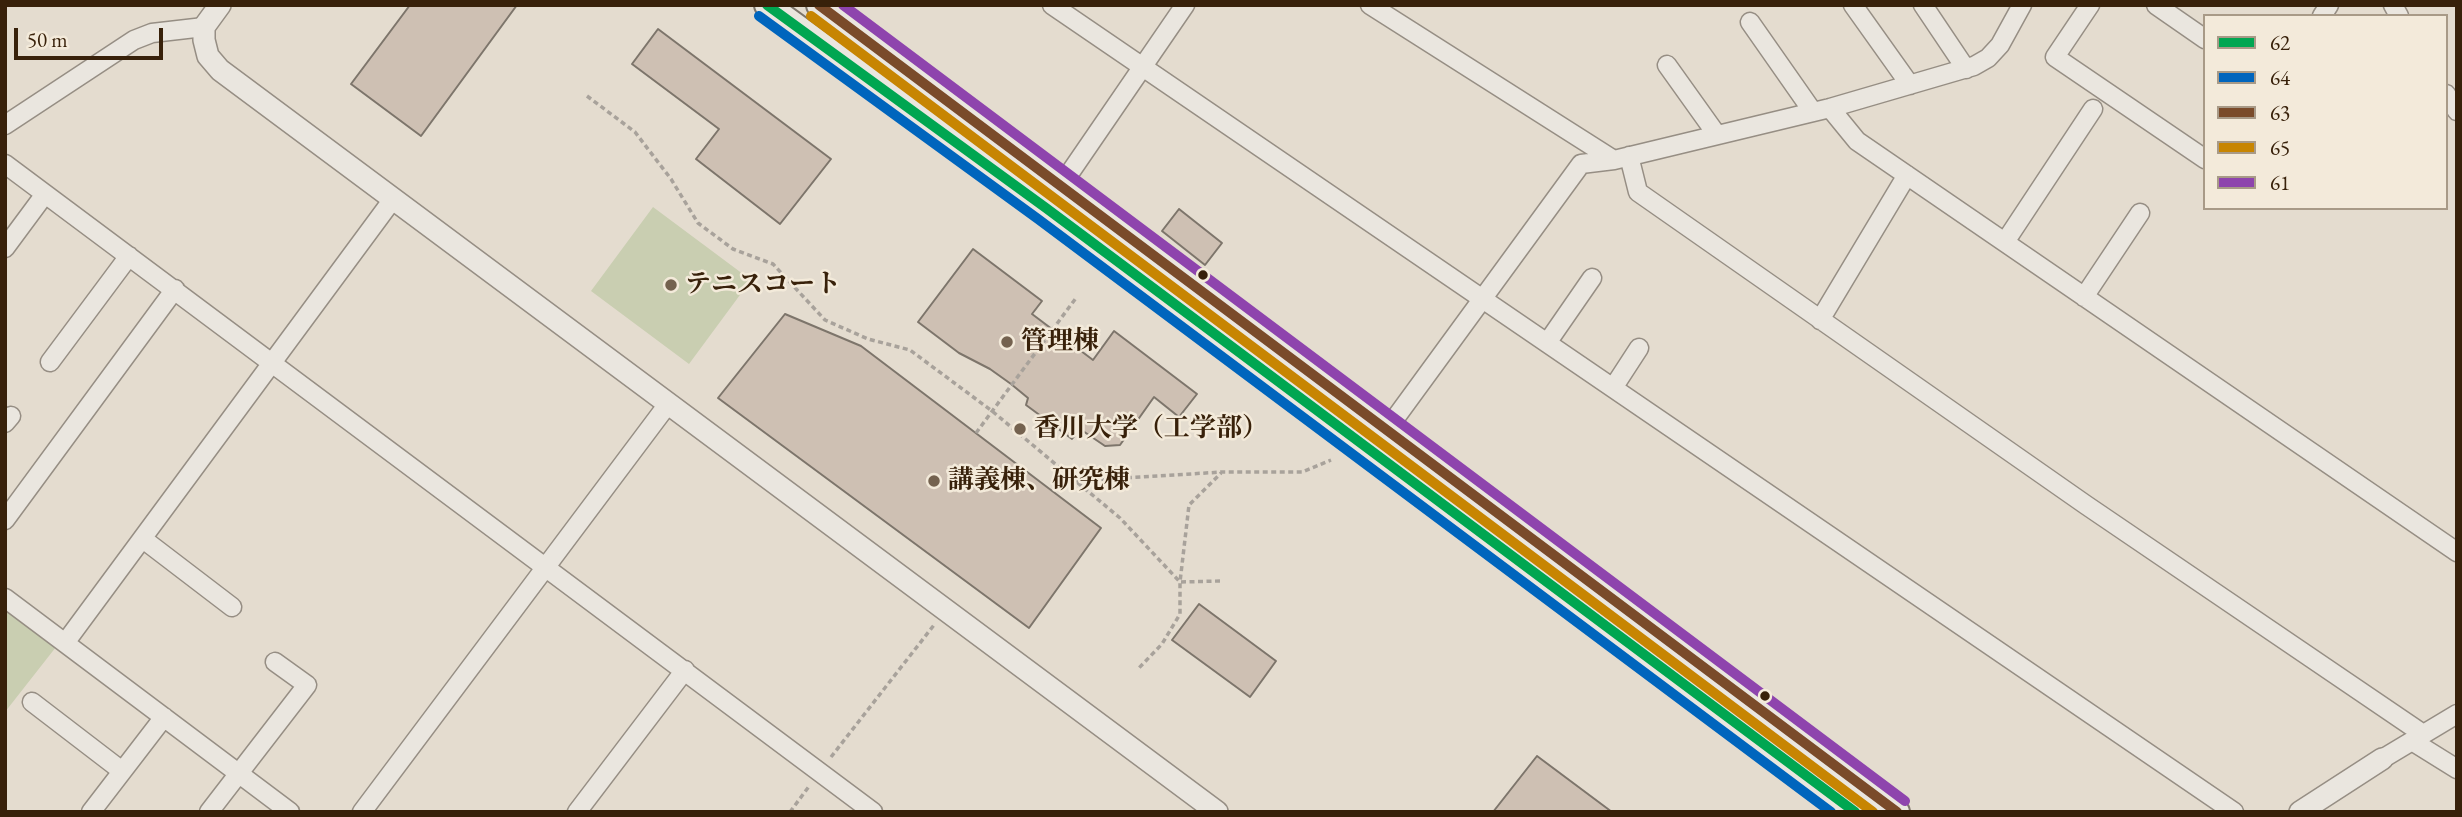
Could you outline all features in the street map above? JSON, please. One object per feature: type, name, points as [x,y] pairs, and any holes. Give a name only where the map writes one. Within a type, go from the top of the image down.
[{"type":"main road","points":[[767,5],[1046,208],[1855,812]]},
{"type":"main road","points":[[818,5],[1897,812]]},
{"type":"street","points":[[220,5],[204,27],[208,56],[220,69],[1217,812]]},
{"type":"street","points":[[1052,5],[2234,812]]},
{"type":"street","points":[[1046,208],[1185,5]]},
{"type":"street","points":[[1370,5],[1622,158],[1638,192],[2417,737],[2457,769]]},
{"type":"street","points":[[1853,5],[1910,85]]},
{"type":"street","points":[[1923,5],[1966,69]]},
{"type":"street","points":[[1372,451],[1480,298],[1581,164],[1622,158],[1821,110],[1966,69],[1989,58],[2000,45],[2022,5]]},
{"type":"street","points":[[2090,5],[2056,57],[2203,158]]},
{"type":"street","points":[[2156,5],[2203,38]]},
{"type":"street","points":[[1749,22],[1821,110],[1857,141],[2457,552]]},
{"type":"street","points":[[5,125],[134,40],[152,33],[204,27]]},
{"type":"street","points":[[1667,65],[1717,135]]},
{"type":"street","points":[[2005,242],[2093,109]]},
{"type":"street","points":[[5,164],[873,812]]},
{"type":"street","points":[[1820,320],[1907,175]]},
{"type":"street","points":[[5,248],[45,194]]},
{"type":"street","points":[[65,643],[393,199]]},
{"type":"street","points":[[2084,297],[2140,213]]},
{"type":"street","points":[[50,362],[129,256]]},
{"type":"street","points":[[1547,343],[1592,278]]},
{"type":"street","points":[[5,520],[175,289]]},
{"type":"street","points":[[1613,388],[1639,348]]},
{"type":"street","points":[[362,812],[668,404]]},
{"type":"street","points":[[142,539],[232,607]]},
{"type":"street","points":[[5,598],[290,812]]},
{"type":"street","points":[[209,812],[307,685],[275,662]]},
{"type":"street","points":[[576,812],[685,670]]},
{"type":"street","points":[[32,702],[122,771]]},
{"type":"street","points":[[2300,812],[2457,714]]},
{"type":"street","points":[[90,812],[163,717]]},
{"type":"path","points":[[587,96],[635,132],[671,178],[698,223],[733,249],[773,264],[825,320],[868,339],[910,349],[992,411],[1120,518],[1180,582],[1220,581]]},
{"type":"path","points":[[976,433],[1076,298]]},
{"type":"path","points":[[1076,481],[1222,472],[1302,472],[1331,460]]},
{"type":"path","points":[[1138,669],[1162,644],[1180,614],[1182,544],[1189,505],[1222,472]]},
{"type":"path","points":[[790,812],[945,610]]},
{"type":"green space","name":"テニスコート","points":[[653,207],[751,280],[689,364],[591,291]]},
{"type":"green space","points":[[5,608],[56,647],[5,712]]},
{"type":"building","points":[[410,5],[517,5],[421,136],[351,84]]},
{"type":"building","points":[[658,29],[831,159],[780,224],[696,159],[719,129],[632,64]]},
{"type":"building","points":[[1179,209],[1222,243],[1205,265],[1162,231]]},
{"type":"building","name":"管理棟","points":[[973,249],[1042,301],[1032,314],[1093,360],[1114,331],[1197,394],[1179,417],[1154,397],[1120,445],[1105,446],[1080,429],[1072,439],[1026,405],[1028,398],[1011,384],[990,369],[959,353],[918,322]]},
{"type":"building","name":"講義棟、研究棟","points":[[785,314],[861,346],[1101,528],[1029,628],[718,398]]},
{"type":"building","points":[[1199,604],[1276,661],[1250,697],[1172,640]]},
{"type":"building","points":[[1537,756],[1612,812],[1493,812]]},
{"type":"transit line","name":"62","points":[[767,5],[1046,208],[1855,812]]},
{"type":"transit line","name":"63","points":[[819,5],[1897,812]]},
{"type":"transit line","name":"61","points":[[843,5],[1905,801]]},
{"type":"transit line","name":"64","points":[[759,16],[1038,219],[1831,812]]},
{"type":"transit line","name":"65","points":[[811,16],[1873,812]]},
{"type":"place","name":"テニスコート","points":[[671,285]]},
{"type":"place","name":"管理棟","points":[[1007,342]]},
{"type":"place","name":"香川大学（工学部）","points":[[1020,429]]},
{"type":"place","name":"講義棟、研究棟","points":[[934,481]]}]
